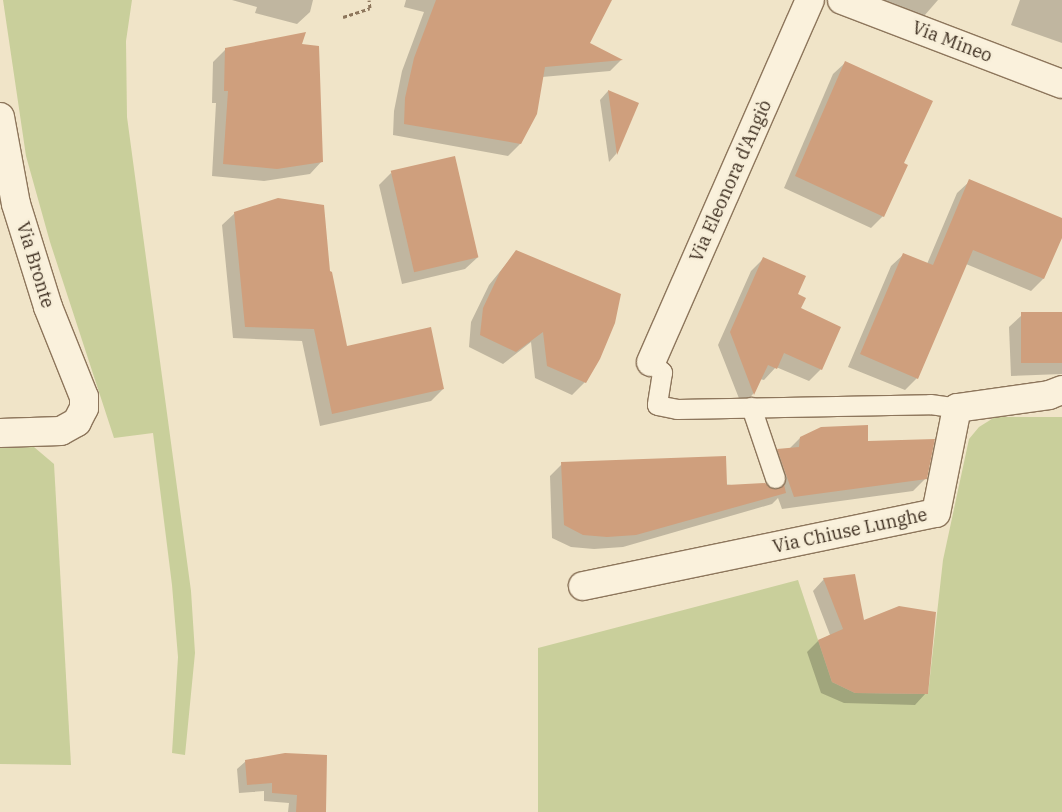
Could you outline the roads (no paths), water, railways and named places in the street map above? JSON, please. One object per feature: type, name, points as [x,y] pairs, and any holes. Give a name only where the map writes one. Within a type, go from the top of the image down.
[{"type":"street","name":"Via Eleonora d'Angiò","points":[[651,362],[810,0]]},
{"type":"street","name":"Via Mineo","points":[[842,0],[1062,84]]},
{"type":"street","name":"Via Bronte","points":[[0,117],[16,204],[48,307],[84,397],[84,408],[76,422],[61,431],[0,433]]},
{"type":"street","points":[[957,408],[1049,395],[1062,390]]},
{"type":"street","name":"Via Chiuse Lunghe","points":[[583,586],[936,513],[957,408]]},
{"type":"lane","points":[[651,362],[662,372],[657,405],[677,409],[930,404],[957,408]]},
{"type":"lane","points":[[751,407],[775,478]]}]
